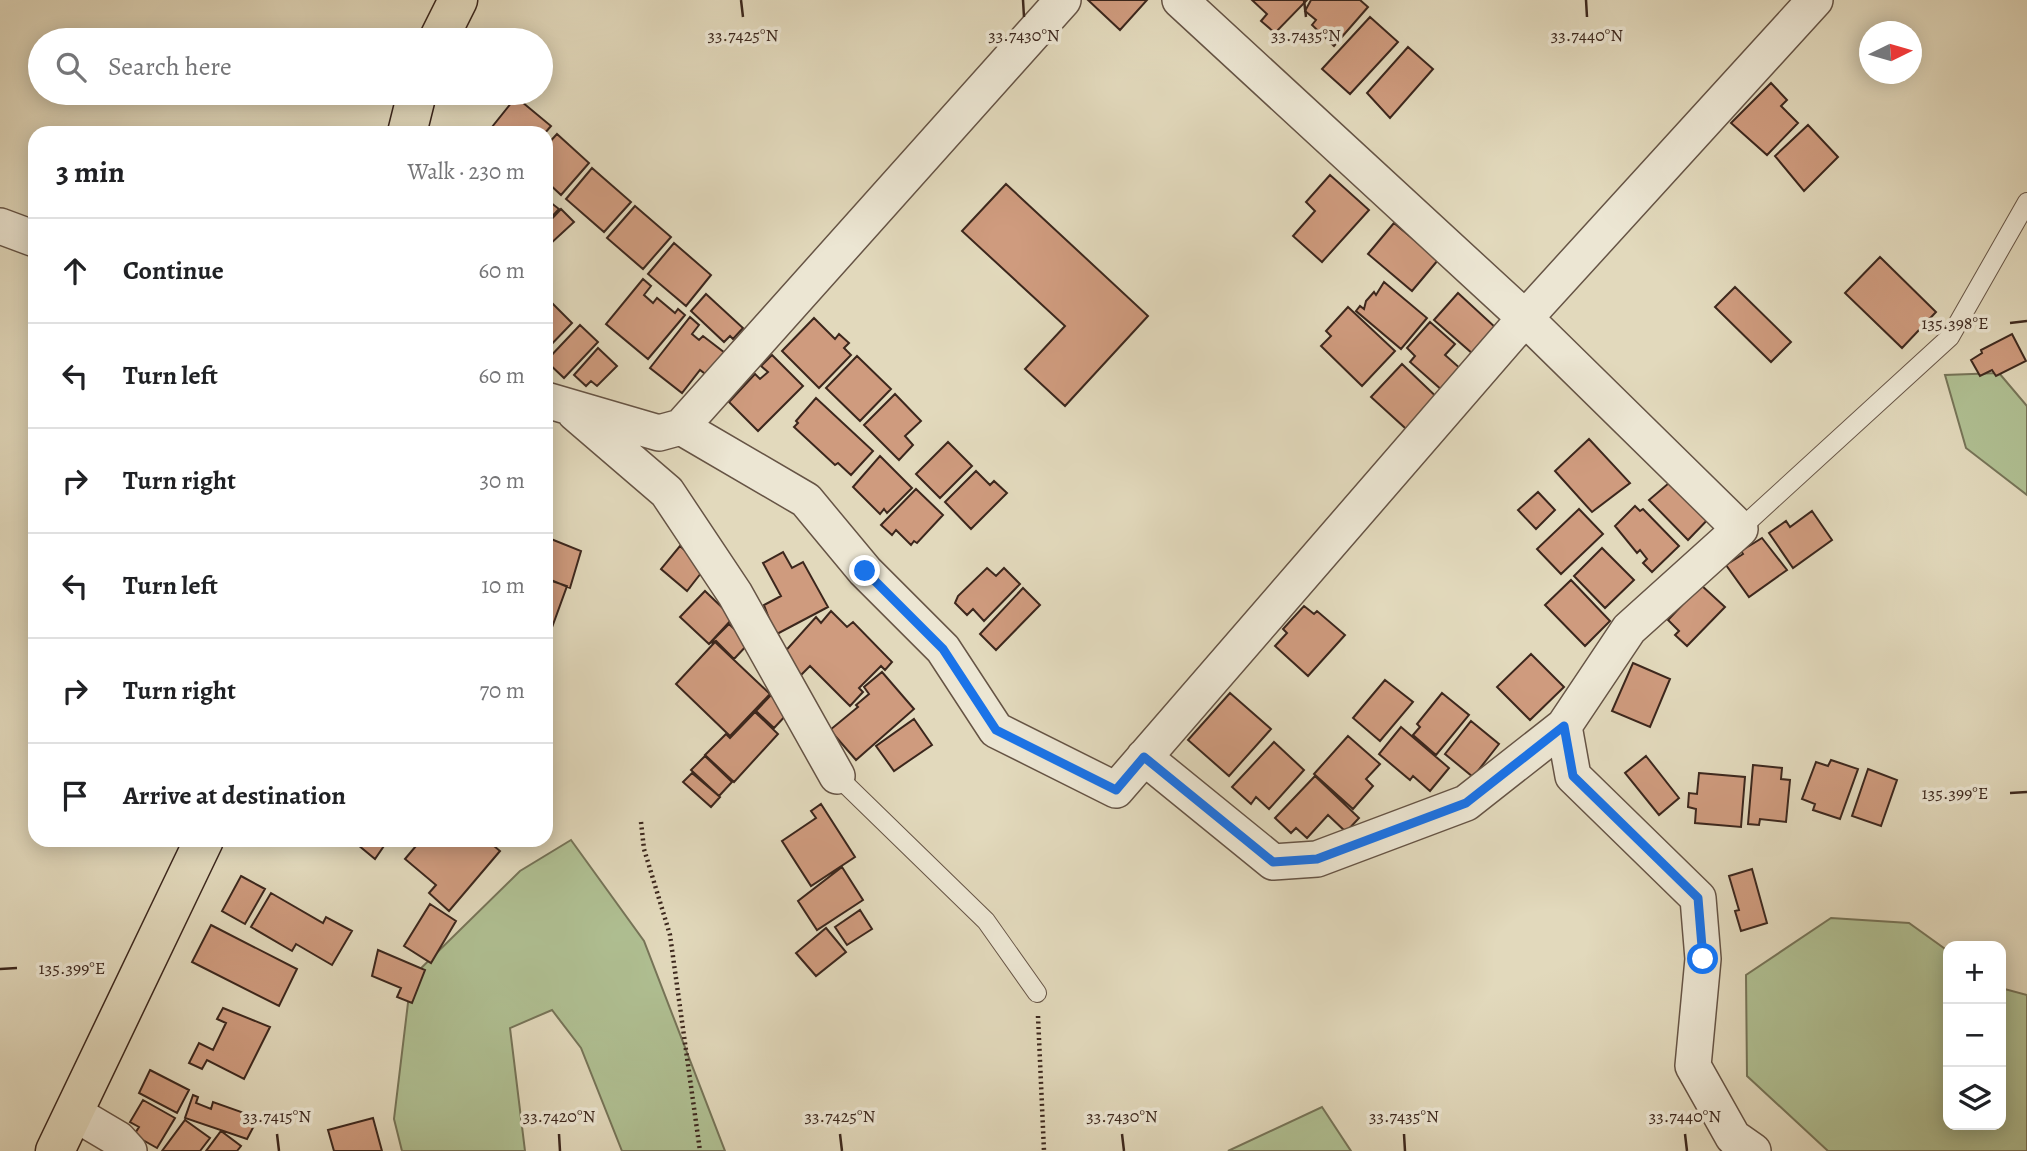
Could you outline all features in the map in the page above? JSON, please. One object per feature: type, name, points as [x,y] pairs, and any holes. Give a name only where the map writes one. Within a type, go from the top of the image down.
[{"type":"main road","points":[[444,28],[458,0]]},
{"type":"main road","points":[[409,126],[414,105]]},
{"type":"main road","points":[[55,1151],[201,847]]},
{"type":"street","points":[[553,397],[659,433],[681,427],[1063,0]]},
{"type":"street","points":[[1144,757],[1273,862],[1317,859],[1466,803],[1564,726],[1629,629],[1740,529],[1525,318],[1180,0]]},
{"type":"street","points":[[681,427],[806,500],[865,571],[943,649],[996,730],[1116,790],[1525,318],[1815,0]]},
{"type":"street","points":[[0,226],[28,236]]},
{"type":"street","points":[[553,398],[667,492],[735,594],[837,776]]},
{"type":"street","points":[[1564,726],[1573,776],[1698,898],[1703,959],[1693,1066],[1733,1137],[1752,1151]]},
{"type":"street","points":[[75,1113],[118,1139],[129,1151]]},
{"type":"lane","points":[[1740,529],[1950,338],[2027,202]]},
{"type":"lane","points":[[837,776],[986,921],[1037,993]]},
{"type":"path","points":[[641,822],[644,849],[670,935],[700,1151]]},
{"type":"path","points":[[1037,993],[1044,1151]]},
{"type":"green space","points":[[1999,373],[2027,406],[2027,495],[1966,448],[1945,375]]},
{"type":"green space","points":[[571,840],[644,941],[725,1151],[622,1151],[581,1048],[552,1010],[510,1028],[525,1151],[402,1151],[394,1119],[411,978],[520,871]]},
{"type":"green space","points":[[1831,918],[1909,923],[1943,947],[1943,1130],[2006,1130],[2006,989],[2027,995],[2027,1151],[1828,1151],[1747,1076],[1746,975]]},
{"type":"green space","points":[[1322,1107],[1351,1151],[1228,1151]]},
{"type":"building","points":[[1088,0],[1147,0],[1120,30]]},
{"type":"building","points":[[1252,0],[1307,0],[1275,33],[1261,21],[1267,14]]},
{"type":"building","points":[[1311,0],[1360,0],[1368,7],[1334,46],[1312,25],[1316,20],[1305,11]]},
{"type":"building","points":[[1370,17],[1398,42],[1350,94],[1322,69]]},
{"type":"building","points":[[1408,47],[1433,69],[1390,118],[1367,93]]},
{"type":"building","points":[[1771,83],[1787,100],[1781,106],[1798,123],[1767,155],[1731,123]]},
{"type":"building","points":[[510,105],[526,105],[551,126],[493,126]]},
{"type":"building","points":[[1808,125],[1838,157],[1804,191],[1775,156]]},
{"type":"building","points":[[557,134],[589,163],[561,195],[553,188],[553,138]]},
{"type":"building","points":[[592,168],[631,202],[604,232],[566,199]]},
{"type":"building","points":[[1330,175],[1369,210],[1322,262],[1293,236],[1315,211],[1306,202]]},
{"type":"building","points":[[1006,184],[1148,316],[1065,406],[1025,369],[1065,326],[962,231]]},
{"type":"building","points":[[553,204],[559,209],[553,215]]},
{"type":"building","points":[[635,206],[671,237],[643,269],[607,238]]},
{"type":"building","points":[[561,209],[574,222],[553,241],[553,218]]},
{"type":"building","points":[[1394,223],[1438,260],[1412,291],[1368,254]]},
{"type":"building","points":[[674,243],[711,275],[686,306],[648,274]]},
{"type":"building","points":[[1880,257],[1936,312],[1902,348],[1845,293]]},
{"type":"building","points":[[643,279],[651,286],[644,295],[653,303],[657,298],[675,313],[678,309],[685,315],[648,359],[606,324]]},
{"type":"building","points":[[1384,282],[1427,318],[1401,349],[1356,311],[1360,306],[1364,309],[1366,301],[1374,292],[1376,295]]},
{"type":"building","points":[[1735,287],[1791,342],[1771,362],[1715,307]]},
{"type":"building","points":[[1458,293],[1496,328],[1473,354],[1434,320]]},
{"type":"building","points":[[706,294],[743,328],[733,339],[730,336],[724,342],[691,311]]},
{"type":"building","points":[[553,304],[572,323],[553,343]]},
{"type":"building","points":[[1348,307],[1395,351],[1362,386],[1321,346],[1331,336],[1326,331]]},
{"type":"building","points":[[690,317],[699,325],[692,334],[699,340],[703,336],[725,353],[708,376],[700,370],[682,393],[650,368]]},
{"type":"building","points":[[814,318],[835,339],[839,334],[849,343],[844,348],[851,355],[819,388],[782,351]]},
{"type":"building","points":[[1430,322],[1455,344],[1445,355],[1462,370],[1443,391],[1410,362],[1415,356],[1407,348]]},
{"type":"building","points":[[580,325],[598,342],[564,378],[553,368],[553,354]]},
{"type":"building","points":[[2012,334],[2026,361],[1996,376],[1992,370],[1980,376],[1971,360],[1982,353],[1981,350]]},
{"type":"building","points":[[598,348],[617,366],[597,386],[591,381],[586,386],[574,375]]},
{"type":"building","points":[[772,355],[803,386],[758,431],[729,402],[755,374],[760,379],[768,372],[761,366]]},
{"type":"building","points":[[857,356],[891,389],[860,421],[826,388]]},
{"type":"building","points":[[1402,364],[1445,405],[1415,437],[1371,397]]},
{"type":"building","points":[[895,394],[921,421],[905,436],[913,445],[899,460],[864,425]]},
{"type":"building","points":[[816,398],[873,451],[851,475],[838,463],[835,465],[794,427]]},
{"type":"building","points":[[1589,439],[1630,483],[1592,512],[1555,471]]},
{"type":"building","points":[[948,442],[972,466],[940,498],[916,474]]},
{"type":"building","points":[[880,456],[912,488],[887,513],[884,509],[880,514],[853,487]]},
{"type":"building","points":[[976,471],[990,485],[994,481],[1007,493],[971,529],[945,502]]},
{"type":"building","points":[[1676,477],[1715,512],[1688,540],[1649,500]]},
{"type":"building","points":[[916,489],[943,515],[917,543],[914,541],[911,545],[896,530],[892,535],[881,525]]},
{"type":"building","points":[[1538,492],[1555,510],[1536,529],[1518,510]]},
{"type":"building","points":[[1635,506],[1640,511],[1643,509],[1679,546],[1652,572],[1643,563],[1647,559],[1640,550],[1637,553],[1615,526]]},
{"type":"building","points":[[1579,509],[1603,534],[1561,574],[1537,549]]},
{"type":"building","points":[[1812,511],[1832,540],[1793,568],[1769,533],[1786,521],[1790,527]]},
{"type":"building","points":[[1762,538],[1787,570],[1749,597],[1726,565],[1743,554],[1741,551]]},
{"type":"building","points":[[553,540],[581,551],[570,588],[553,581]]},
{"type":"building","points":[[680,546],[705,568],[687,591],[661,569]]},
{"type":"building","points":[[1602,548],[1634,580],[1605,608],[1574,576]]},
{"type":"building","points":[[783,552],[792,568],[803,562],[828,607],[775,635],[764,605],[781,596],[763,563]]},
{"type":"building","points":[[987,568],[996,576],[1004,568],[1020,584],[984,621],[973,609],[967,615],[955,603],[958,596]]},
{"type":"building","points":[[1571,580],[1610,621],[1585,646],[1545,605]]},
{"type":"building","points":[[553,581],[567,586],[553,625]]},
{"type":"building","points":[[1701,585],[1725,607],[1687,646],[1675,635],[1679,631],[1668,620]]},
{"type":"building","points":[[1023,588],[1040,605],[996,650],[980,634]]},
{"type":"building","points":[[705,591],[733,618],[709,644],[680,617]]},
{"type":"building","points":[[1304,606],[1314,614],[1317,611],[1345,635],[1308,676],[1275,646],[1287,633],[1283,629]]},
{"type":"building","points":[[831,611],[847,627],[853,622],[892,662],[885,670],[881,666],[859,688],[863,692],[850,706],[810,666],[801,675],[781,656],[816,617],[821,623]]},
{"type":"building","points":[[729,624],[749,643],[734,659],[716,641],[710,643]]},
{"type":"building","points":[[715,642],[770,694],[730,736],[676,684]]},
{"type":"building","points":[[1531,654],[1564,687],[1530,720],[1497,687]]},
{"type":"building","points":[[1633,663],[1670,679],[1650,727],[1612,711]]},
{"type":"building","points":[[882,672],[914,709],[856,760],[830,730],[858,707],[856,705],[869,694],[864,687]]},
{"type":"building","points":[[1385,680],[1413,702],[1380,741],[1353,718]]},
{"type":"building","points":[[1230,693],[1271,729],[1229,776],[1188,740]]},
{"type":"building","points":[[1442,693],[1469,715],[1436,755],[1413,735],[1420,727],[1417,724]]},
{"type":"building","points":[[771,695],[789,712],[774,728],[756,711]]},
{"type":"building","points":[[755,712],[778,734],[734,782],[705,755],[726,734],[730,738]]},
{"type":"building","points":[[914,719],[932,745],[894,771],[876,746]]},
{"type":"building","points":[[1471,721],[1499,744],[1473,777],[1445,754]]},
{"type":"building","points":[[1401,727],[1449,768],[1430,791],[1413,776],[1410,780],[1379,754]]},
{"type":"building","points":[[1348,736],[1380,764],[1366,779],[1373,786],[1353,809],[1314,774]]},
{"type":"building","points":[[1274,742],[1304,770],[1269,809],[1256,797],[1251,804],[1232,787]]},
{"type":"building","points":[[705,756],[732,782],[719,796],[691,770]]},
{"type":"building","points":[[1646,756],[1679,798],[1659,815],[1625,773]]},
{"type":"building","points":[[1831,760],[1858,769],[1840,819],[1813,810],[1815,804],[1802,799],[1816,762],[1828,766]]},
{"type":"building","points":[[1753,765],[1782,768],[1781,779],[1790,780],[1786,822],[1760,819],[1759,825],[1748,824]]},
{"type":"building","points":[[1868,769],[1897,780],[1881,826],[1852,816]]},
{"type":"building","points":[[692,773],[720,797],[711,807],[683,782]]},
{"type":"building","points":[[1699,773],[1745,777],[1741,827],[1695,823],[1696,809],[1688,807],[1689,793],[1697,794]]},
{"type":"building","points":[[1315,776],[1359,818],[1346,832],[1328,815],[1307,838],[1296,828],[1291,833],[1275,818]]},
{"type":"building","points":[[821,804],[855,857],[811,886],[782,841],[816,818],[811,811]]},
{"type":"building","points":[[360,847],[383,847],[375,859]]},
{"type":"building","points":[[415,847],[495,847],[500,851],[449,911],[429,893],[436,885],[405,859]]},
{"type":"building","points":[[842,867],[863,900],[817,930],[798,901]]},
{"type":"building","points":[[1752,869],[1767,923],[1741,931],[1735,911],[1739,910],[1729,876]]},
{"type":"building","points":[[241,876],[265,889],[245,924],[222,911]]},
{"type":"building","points":[[271,893],[323,923],[326,917],[352,931],[332,965],[296,944],[292,951],[251,927]]},
{"type":"building","points":[[430,904],[456,921],[431,963],[404,946]]},
{"type":"building","points":[[860,910],[872,929],[847,945],[835,927]]},
{"type":"building","points":[[211,925],[297,969],[279,1006],[192,962]]},
{"type":"building","points":[[826,928],[846,952],[816,976],[796,953]]},
{"type":"building","points":[[378,950],[425,970],[412,1003],[397,997],[401,988],[372,976]]},
{"type":"building","points":[[223,1008],[270,1027],[244,1079],[207,1060],[202,1069],[189,1063],[199,1043],[213,1050],[226,1023],[217,1019]]},
{"type":"building","points":[[150,1070],[189,1090],[177,1113],[139,1093]]},
{"type":"building","points":[[193,1095],[198,1097],[196,1103],[211,1109],[213,1102],[258,1118],[247,1139],[185,1118]]},
{"type":"building","points":[[143,1100],[175,1118],[157,1148],[134,1135],[139,1127],[130,1122]]},
{"type":"building","points":[[373,1118],[382,1151],[334,1151],[328,1130]]},
{"type":"building","points":[[185,1120],[210,1138],[200,1151],[162,1151]]},
{"type":"building","points":[[221,1131],[241,1146],[237,1151],[206,1151]]},
{"type":"route","points":[[865,571],[943,649],[996,730],[1116,790],[1144,757],[1273,862],[1317,859],[1466,803],[1564,726],[1573,776],[1698,898],[1703,959]]}]
